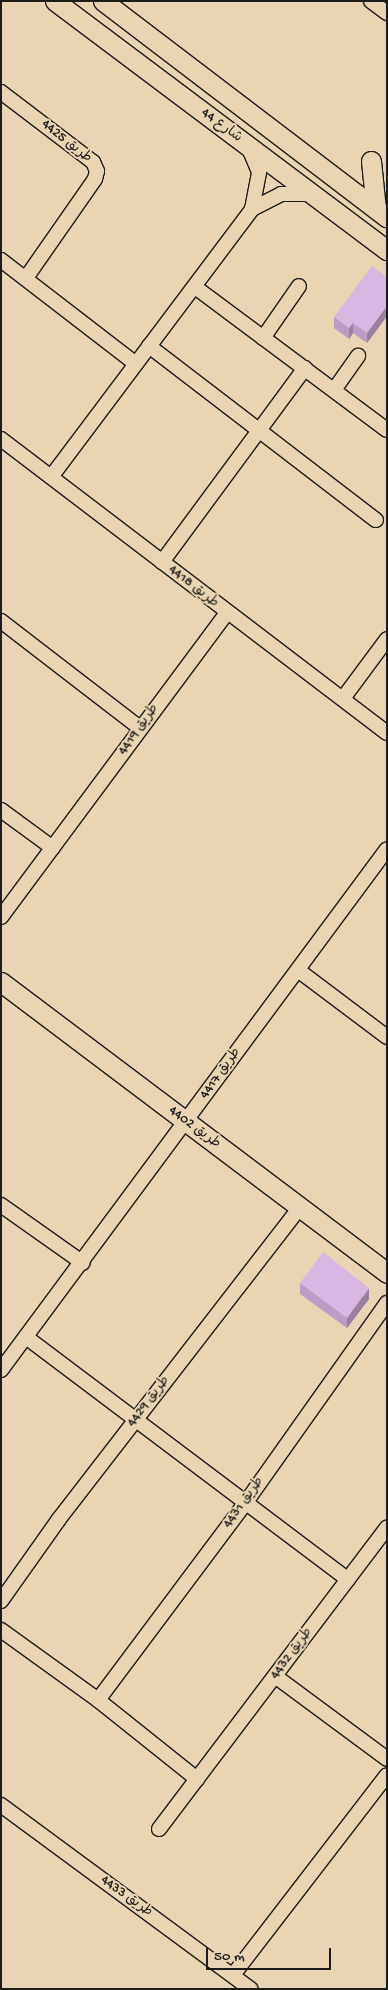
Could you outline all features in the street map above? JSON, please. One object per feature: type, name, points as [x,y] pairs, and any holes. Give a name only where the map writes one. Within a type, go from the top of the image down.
[{"type":"main road","name":"شارع 44","points":[[55,1],[387,250]]},
{"type":"main road","name":"شارع 44","points":[[103,1],[382,213]]},
{"type":"main road","points":[[371,161],[382,213]]},
{"type":"main road","name":"طريق 4402","points":[[1,982],[301,1206],[387,1273]]},
{"type":"street","points":[[371,1],[387,13]]},
{"type":"street","name":"طريق 4425","points":[[1,92],[93,162],[96,172],[95,179],[26,278]]},
{"type":"street","points":[[51,477],[252,209],[259,172],[248,146]]},
{"type":"street","points":[[252,209],[281,194],[311,194]]},
{"type":"street","points":[[1,260],[136,364]]},
{"type":"street","points":[[264,338],[299,286]]},
{"type":"street","points":[[195,287],[387,430]]},
{"type":"street","points":[[149,346],[376,520]]},
{"type":"street","points":[[334,390],[358,356]]},
{"type":"street","points":[[162,562],[305,368]]},
{"type":"street","name":"طريق 4418","points":[[1,439],[162,562],[226,614],[344,697],[387,733]]},
{"type":"street","name":"طريق 4419","points":[[1,917],[226,614]]},
{"type":"street","points":[[1,621],[140,728]]},
{"type":"street","points":[[344,697],[387,640]]},
{"type":"street","points":[[1,810],[53,848]]},
{"type":"street","name":"طريق 4417","points":[[1,1370],[83,1263],[387,850]]},
{"type":"street","points":[[298,970],[387,1037]]},
{"type":"street","points":[[1,1205],[83,1263]]},
{"type":"street","name":"طريق 4429","points":[[1,1601],[136,1419],[301,1206]]},
{"type":"street","name":"طريق 4431","points":[[98,1700],[246,1502],[387,1303]]},
{"type":"street","points":[[26,1336],[348,1580]]},
{"type":"street","name":"طريق 4432","points":[[158,1829],[387,1528]]},
{"type":"street","points":[[1,1630],[98,1700],[197,1779]]},
{"type":"street","points":[[276,1676],[387,1759]]},
{"type":"street","points":[[233,1974],[387,1775]]},
{"type":"street","name":"طريق 4433","points":[[2,1808],[233,1974],[251,1989]]},
{"type":"building","points":[[372,266],[387,277],[387,306],[367,333],[353,323],[349,328],[334,317]]},
{"type":"building","points":[[323,1252],[369,1288],[347,1318],[300,1283]]}]
